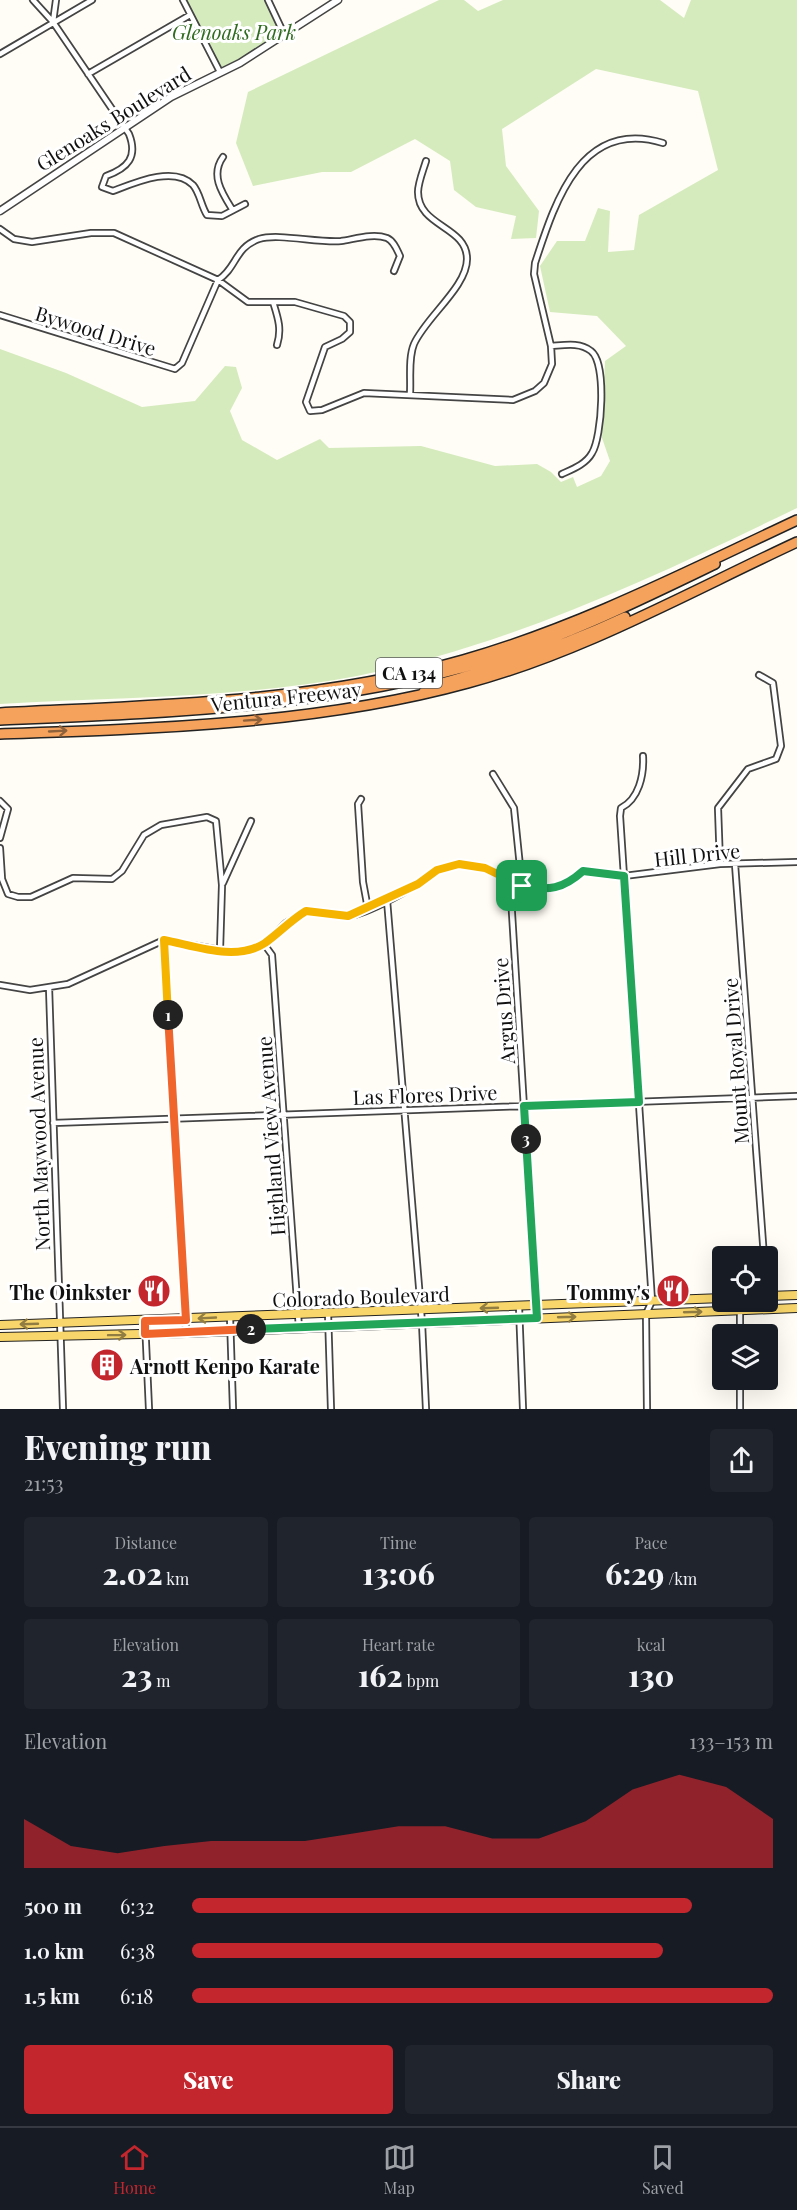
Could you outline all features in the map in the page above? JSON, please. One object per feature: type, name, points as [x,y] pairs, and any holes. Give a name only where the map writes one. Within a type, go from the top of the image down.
[{"type":"highway","name":"Ventura Freeway","points":[[0,713],[286,695],[338,688],[415,672],[505,647],[583,619],[794,521]]},
{"type":"highway","points":[[0,720],[249,707],[337,696],[411,681],[490,660],[557,636],[774,536],[794,521]]},
{"type":"highway","points":[[422,694],[431,686],[499,666],[598,629],[797,536]]},
{"type":"highway","name":"Ventura Freeway","points":[[0,734],[268,719],[341,710],[422,694],[528,664],[594,639],[797,542]]},
{"type":"main road","points":[[778,1296],[797,1295]]},
{"type":"main road","name":"Colorado Boulevard","points":[[0,1325],[186,1320],[712,1298]]},
{"type":"main road","name":"Colorado Boulevard","points":[[778,1307],[797,1308]]},
{"type":"main road","name":"Colorado Boulevard","points":[[0,1337],[186,1333],[520,1320],[712,1308]]},
{"type":"street","points":[[33,0],[53,22],[129,134],[133,153],[128,165],[102,181],[102,187],[113,191],[143,180],[176,177],[183,178],[195,187],[207,215],[222,216],[245,204]]},
{"type":"street","points":[[53,22],[56,0]]},
{"type":"street","points":[[0,54],[92,0]]},
{"type":"street","points":[[183,0],[220,72]]},
{"type":"street","points":[[268,0],[284,34]]},
{"type":"street","name":"Glenoaks Boulevard","points":[[0,211],[171,97],[220,72],[338,0]]},
{"type":"street","points":[[88,74],[190,15]]},
{"type":"street","points":[[0,229],[22,242],[91,233],[114,233],[218,280],[248,302],[295,302],[347,318],[351,325],[348,336],[325,346],[306,402],[313,412],[364,393],[513,400],[535,391],[544,383],[552,364],[551,346],[534,274],[535,263],[572,177],[592,151],[611,141],[632,138],[663,143]]},
{"type":"street","points":[[223,157],[217,170],[218,186],[232,209]]},
{"type":"street","points":[[410,394],[414,344],[460,279],[467,261],[462,242],[431,220],[422,208],[418,193],[426,161]]},
{"type":"street","points":[[218,280],[226,275],[236,254],[244,246],[260,239],[339,241],[364,237],[387,238],[393,243],[400,256],[394,271]]},
{"type":"street","name":"Bywood Drive","points":[[0,315],[172,369],[178,368],[182,363],[218,280]]},
{"type":"street","points":[[273,302],[279,320],[280,333],[276,345]]},
{"type":"street","points":[[551,346],[576,345],[590,350],[600,363],[601,372],[599,427],[592,453],[575,468],[562,474]]},
{"type":"street","points":[[720,864],[718,808],[748,769],[776,759],[781,746],[773,683],[759,675]]},
{"type":"street","points":[[643,756],[644,767],[635,797],[621,808],[652,1301],[646,1314],[646,1409]]},
{"type":"street","points":[[493,774],[514,808],[522,886]]},
{"type":"street","points":[[361,799],[358,804],[363,882],[368,909]]},
{"type":"street","points":[[0,801],[9,809],[0,838]]},
{"type":"street","points":[[0,848],[2,879],[8,894],[30,897],[74,878],[112,879],[122,872],[144,835],[161,825],[207,818],[216,821],[222,885],[220,950]]},
{"type":"street","points":[[222,885],[251,821]]},
{"type":"street","name":"Hill Drive","points":[[164,940],[237,953],[264,944],[286,924],[306,911],[348,916],[368,909],[418,884],[437,870],[459,864],[485,868],[522,886],[538,889],[567,885],[583,871],[624,876],[720,864],[797,862]]},
{"type":"street","name":"Mount Royal Drive","points":[[735,864],[763,1246]]},
{"type":"street","name":"Argus Drive","points":[[510,881],[537,1318]]},
{"type":"street","points":[[387,900],[422,1323],[426,1409]]},
{"type":"street","points":[[0,985],[30,990],[68,984],[164,940],[186,1333]]},
{"type":"street","name":"Highland View Avenue","points":[[264,944],[272,955],[298,1328]]},
{"type":"street","name":"North Maywood Avenue","points":[[49,987],[58,1323],[63,1409]]},
{"type":"street","name":"Las Flores Drive","points":[[53,1123],[797,1096]]},
{"type":"street","points":[[519,1307],[523,1409]]},
{"type":"street","points":[[328,1313],[331,1409]]},
{"type":"street","points":[[230,1317],[233,1409]]},
{"type":"street","points":[[145,1321],[149,1409]]},
{"type":"street","points":[[740,1390],[740,1409]]},
{"type":"green space","name":"Glenoaks Park","points":[[183,0],[268,0],[284,34],[220,72]]},
{"type":"green space","points":[[439,0],[464,0],[478,11],[503,0],[660,0],[684,18],[691,0],[797,0],[797,508],[691,559],[582,606],[527,627],[415,663],[357,676],[270,689],[180,696],[0,704],[0,349],[66,373],[142,407],[195,401],[225,366],[236,367],[242,388],[230,411],[242,440],[277,460],[320,439],[329,448],[421,446],[495,466],[537,464],[551,472],[561,482],[573,477],[577,487],[601,476],[610,461],[602,438],[605,361],[626,346],[597,316],[550,312],[540,266],[557,241],[585,241],[598,208],[610,211],[608,252],[634,250],[639,215],[718,170],[698,91],[596,69],[502,129],[506,166],[539,211],[536,238],[511,239],[516,216],[476,207],[454,190],[450,161],[415,139],[351,172],[322,172],[253,186],[236,143],[248,92]]},
{"type":"place","name":"The Oinkster","points":[[154,1291]]},
{"type":"place","name":"Tommy's","points":[[673,1291]]},
{"type":"place","name":"Arnott Kenpo Karate","points":[[107,1365]]},
{"type":"route","points":[[459,864],[485,868],[522,886],[538,889],[567,885],[583,871],[624,876],[639,1102],[524,1106],[537,1318],[145,1334],[145,1321],[186,1320],[172,1110],[164,940],[237,953],[264,944],[286,924],[306,911],[348,916],[418,884],[437,870],[459,864]]}]
